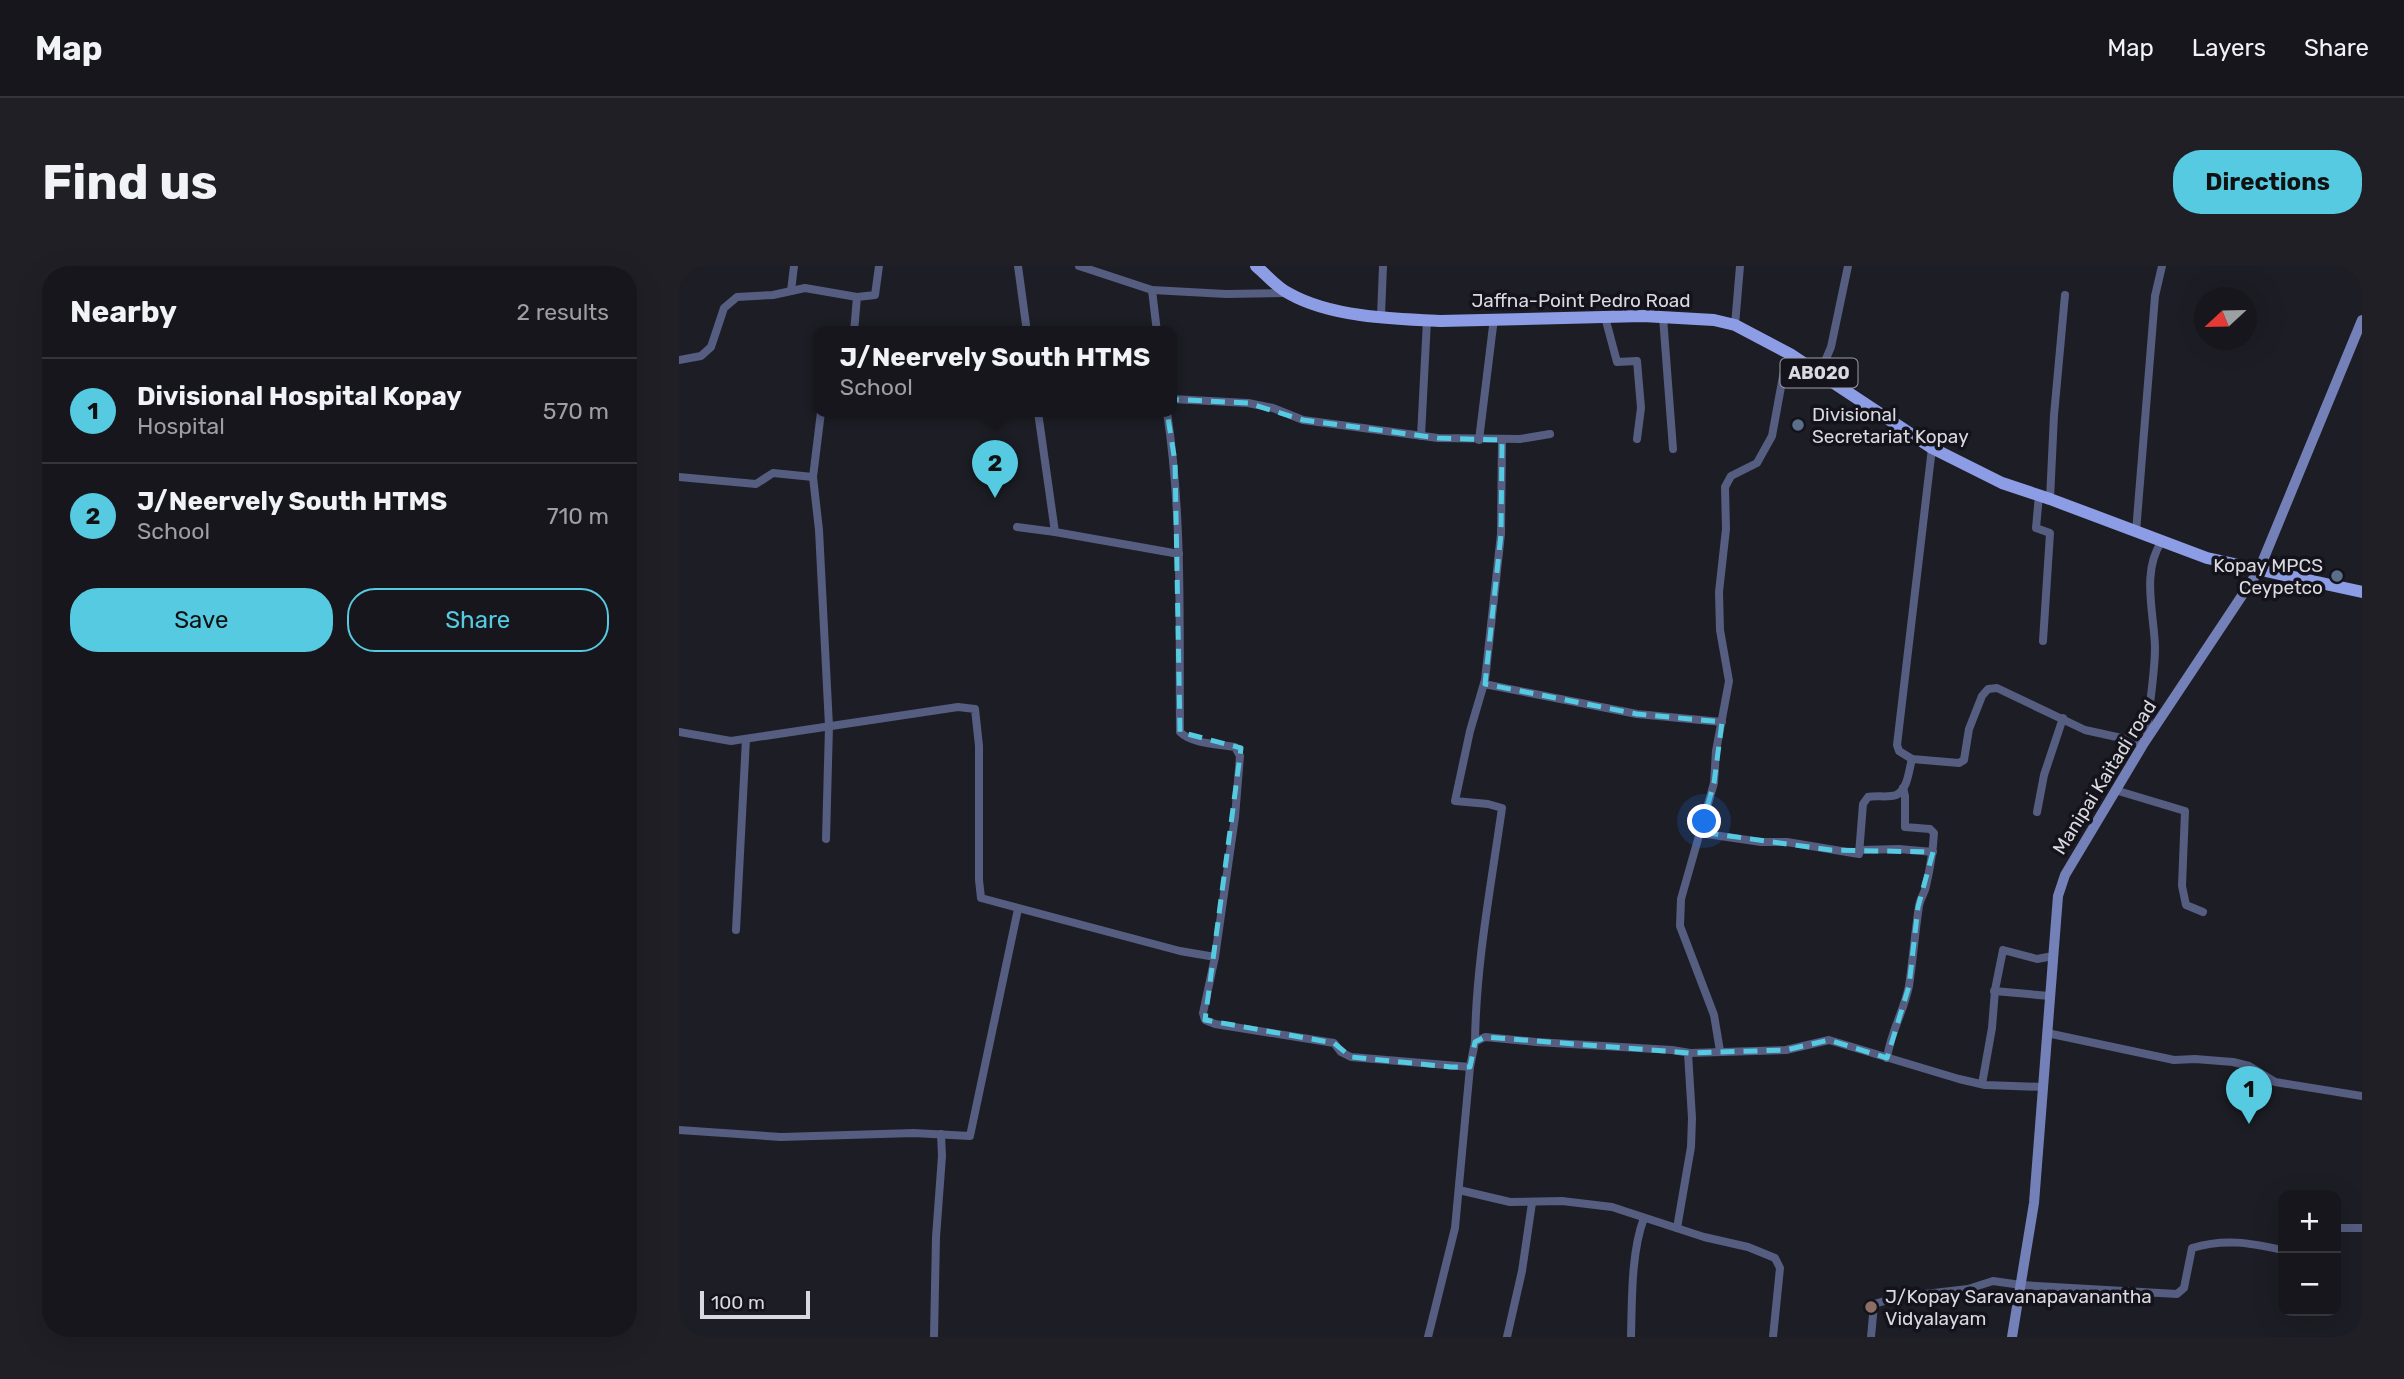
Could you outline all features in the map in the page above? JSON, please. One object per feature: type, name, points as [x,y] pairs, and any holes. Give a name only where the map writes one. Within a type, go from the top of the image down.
[{"type":"main road","name":"Jaffna-Point Pedro Road","points":[[1256,266],[1286,293],[1309,304],[1381,316],[1427,320],[1663,317],[1714,320],[1735,325],[1790,354],[1932,447],[2002,483],[2207,558],[2362,592]]},
{"type":"main road","name":"Manipai Kaitadi road","points":[[2012,1337],[2034,1203],[2058,896],[2065,875],[2145,740],[2259,570],[2362,320]]},
{"type":"street","points":[[791,291],[794,266]]},
{"type":"street","points":[[679,360],[701,356],[711,347],[724,308],[737,298],[773,295],[805,288],[857,297],[875,295],[879,266]]},
{"type":"street","points":[[1018,266],[1026,326]]},
{"type":"street","points":[[1079,266],[1152,290],[1226,294],[1286,293]]},
{"type":"street","points":[[1381,316],[1383,266]]},
{"type":"street","points":[[1735,325],[1740,266]]},
{"type":"street","points":[[1820,373],[1831,347],[1848,266]]},
{"type":"street","points":[[2136,532],[2155,296],[2162,266]]},
{"type":"street","points":[[1152,290],[1156,326]]},
{"type":"street","points":[[2043,641],[2050,533],[2036,528],[2044,497],[2066,295]]},
{"type":"street","points":[[855,326],[857,297]]},
{"type":"street","points":[[1605,317],[1617,362],[1637,361],[1641,408],[1637,439]]},
{"type":"street","points":[[1663,317],[1673,449]]},
{"type":"street","points":[[1479,440],[1494,318]]},
{"type":"street","points":[[1421,436],[1427,320]]},
{"type":"street","points":[[1720,1051],[1714,1015],[1680,926],[1681,899],[1714,783],[1716,751],[1729,681],[1720,629],[1719,592],[1726,529],[1725,487],[1731,476],[1761,459],[1772,436],[1783,376],[1790,354]]},
{"type":"street","points":[[1177,399],[1248,403],[1273,408],[1303,420],[1421,436],[1502,440],[1550,434]]},
{"type":"street","points":[[820,417],[813,477],[819,530],[829,726],[826,839]]},
{"type":"street","points":[[1039,417],[1055,532]]},
{"type":"street","points":[[1168,417],[1175,462],[1179,554],[1180,732],[1184,737],[1235,747],[1240,756],[1235,817],[1215,957],[1203,1013],[1205,1020],[1215,1024],[1334,1043],[1341,1052],[1350,1057],[1470,1067]]},
{"type":"street","points":[[1428,1337],[1455,1228],[1470,1067],[1475,1042],[1482,941],[1502,808],[1455,801],[1470,731],[1484,684],[1501,534],[1502,440]]},
{"type":"street","points":[[1932,447],[1897,746],[1899,751],[1912,759],[1959,763],[1965,760],[1969,729],[1982,696],[1987,689],[1997,688],[2085,730],[2145,740],[2155,649],[2150,586],[2156,555],[2162,541]]},
{"type":"street","points":[[679,477],[757,484],[773,473],[813,477]]},
{"type":"street","points":[[1017,527],[1179,554]]},
{"type":"street","points":[[1484,684],[1637,714],[1722,722]]},
{"type":"street","points":[[679,732],[731,741],[958,707],[975,709],[979,746],[981,898],[1180,951],[1215,957]]},
{"type":"street","points":[[2037,812],[2044,775],[2063,718]]},
{"type":"street","points":[[736,930],[746,739]]},
{"type":"street","points":[[1700,833],[1761,842],[1787,842],[1859,854],[1863,804],[1868,797],[1896,795],[1903,788],[1912,759]]},
{"type":"street","points":[[1887,1058],[1890,1037],[1909,986],[1919,907],[1933,852],[1934,833],[1930,829],[1905,827],[1903,788]]},
{"type":"street","points":[[2115,790],[2185,810],[2182,886],[2186,905],[2203,912]]},
{"type":"street","points":[[1859,850],[1933,852]]},
{"type":"street","points":[[679,1130],[781,1137],[914,1133],[970,1136],[1018,909]]},
{"type":"street","points":[[1982,1084],[1992,1028],[1994,991],[2003,950],[2037,959],[2053,956]]},
{"type":"street","points":[[1994,991],[2050,996]]},
{"type":"street","points":[[2047,1034],[2175,1060],[2195,1059],[2241,1064],[2275,1082],[2362,1096]]},
{"type":"street","points":[[1475,1042],[1485,1037],[1688,1053],[1786,1050],[1829,1040],[1982,1084],[2043,1087]]},
{"type":"street","points":[[1677,1228],[1691,1147],[1688,1053]]},
{"type":"street","points":[[934,1337],[941,1134]]},
{"type":"street","points":[[1459,1190],[1510,1202],[1562,1201],[1612,1207],[1704,1237],[1748,1247],[1775,1258],[1780,1268],[1773,1337]]},
{"type":"street","points":[[1507,1337],[1523,1271],[1532,1203]]},
{"type":"street","points":[[1631,1337],[1634,1272],[1640,1228],[1644,1218]]},
{"type":"street","points":[[2341,1228],[2361,1226]]},
{"type":"street","points":[[1871,1337],[1874,1304],[1899,1297],[1968,1289],[1993,1281],[2177,1294],[2184,1288],[2192,1248],[2213,1242],[2248,1243],[2278,1250]]},
{"type":"highlighted area","points":[[1165,399],[1248,403],[1303,420],[1438,438],[1502,440],[1501,534],[1485,684],[1637,714],[1722,722],[1714,783],[1700,832],[1831,850],[1933,852],[1918,907],[1909,986],[1887,1058],[1829,1040],[1786,1050],[1690,1053],[1485,1037],[1475,1042],[1470,1067],[1451,1067],[1351,1057],[1334,1043],[1205,1020],[1241,748],[1180,732],[1175,462]]},
{"type":"place","name":"Divisional Secretariat Kopay","points":[[1798,425]]},
{"type":"place","name":"J/Neervely South HTMS","points":[[995,498]]},
{"type":"place","name":"Kopay MPCS Ceypetco","points":[[2337,576]]},
{"type":"place","name":"Divisional Hospital Kopay","points":[[2249,1124]]},
{"type":"place","name":"J/Kopay Saravanapavanantha Vidyalayam","points":[[1871,1307]]}]
